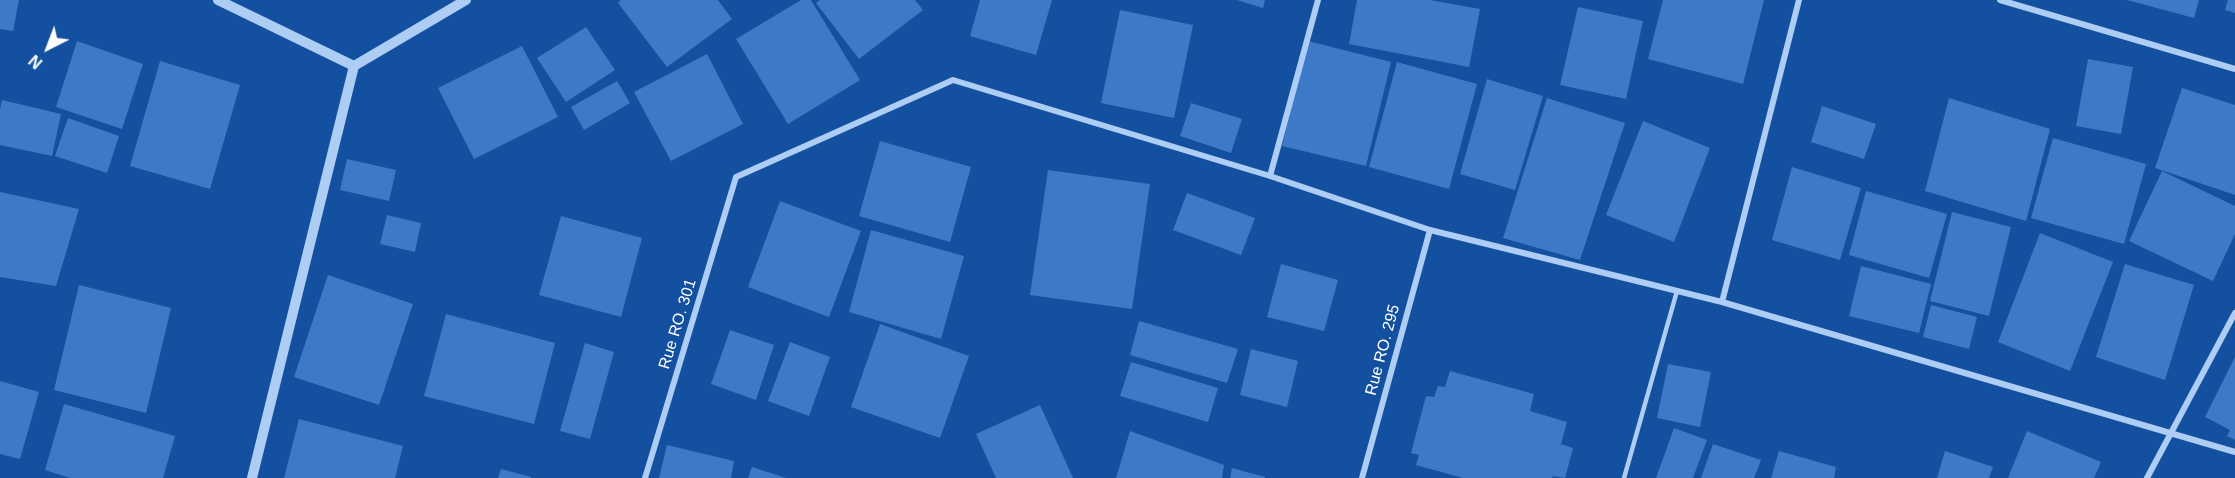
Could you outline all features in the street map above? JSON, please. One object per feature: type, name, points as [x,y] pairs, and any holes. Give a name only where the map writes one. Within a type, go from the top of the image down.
[{"type":"street","points":[[218,0],[354,66]]},
{"type":"street","points":[[252,478],[354,66],[466,0]]},
{"type":"street","points":[[1318,0],[1270,176],[1430,230],[1722,302],[2235,452]]},
{"type":"street","points":[[1722,302],[1799,0]]},
{"type":"street","points":[[2000,0],[2235,69]]},
{"type":"street","name":"Rue RO. 301","points":[[645,478],[736,177],[953,80],[1270,176]]},
{"type":"street","name":"Rue RO. 295","points":[[1362,478],[1430,230]]},
{"type":"street","points":[[2147,478],[2235,313]]},
{"type":"lane","points":[[1624,478],[1677,291]]},
{"type":"building","points":[[0,0],[19,0],[13,31],[0,29]]},
{"type":"building","points":[[621,0],[718,0],[732,19],[667,67],[618,3]]},
{"type":"building","points":[[801,0],[811,0],[860,80],[788,124],[736,39]]},
{"type":"building","points":[[820,0],[915,0],[923,10],[859,59],[816,3]]},
{"type":"building","points":[[980,0],[1052,0],[1036,55],[970,36]]},
{"type":"building","points":[[1237,0],[1265,0],[1263,8]]},
{"type":"building","points":[[1357,0],[1430,0],[1480,9],[1469,67],[1349,44]]},
{"type":"building","points":[[1663,0],[1764,0],[1743,84],[1648,59]]},
{"type":"building","points":[[2127,0],[2199,0],[2194,18]]},
{"type":"building","points":[[2228,0],[2235,0],[2235,13],[2225,10]]},
{"type":"building","points":[[1578,7],[1643,21],[1626,99],[1560,85]]},
{"type":"building","points":[[1120,10],[1193,25],[1174,118],[1101,103]]},
{"type":"building","points":[[586,27],[615,70],[566,102],[537,58]]},
{"type":"building","points":[[77,41],[143,64],[122,129],[56,107]]},
{"type":"building","points":[[1308,41],[1391,62],[1366,166],[1282,146]]},
{"type":"building","points":[[522,46],[558,117],[474,159],[438,88]]},
{"type":"building","points":[[707,54],[743,124],[671,161],[634,92]]},
{"type":"building","points":[[2088,59],[2133,67],[2121,134],[2076,126]]},
{"type":"building","points":[[160,61],[240,85],[210,189],[130,166]]},
{"type":"building","points":[[1397,62],[1477,84],[1449,189],[1369,167]]},
{"type":"building","points":[[1487,79],[1543,96],[1515,190],[1460,174]]},
{"type":"building","points":[[617,81],[630,103],[584,130],[571,107]]},
{"type":"building","points":[[2182,88],[2235,105],[2235,195],[2155,168]]},
{"type":"building","points":[[1547,98],[1625,123],[1580,260],[1503,238]]},
{"type":"building","points":[[1949,98],[2050,129],[2026,221],[1925,191]]},
{"type":"building","points":[[2,100],[61,114],[52,156],[0,145]]},
{"type":"building","points":[[1191,103],[1242,119],[1231,153],[1180,136]]},
{"type":"building","points":[[1822,106],[1876,124],[1864,159],[1811,142]]},
{"type":"building","points":[[68,118],[119,136],[107,173],[55,156]]},
{"type":"building","points":[[1643,121],[1710,148],[1674,242],[1606,215]]},
{"type":"building","points":[[2053,138],[2146,164],[2124,244],[2031,218]]},
{"type":"building","points":[[880,141],[971,167],[950,242],[859,216]]},
{"type":"building","points":[[347,159],[396,170],[389,201],[340,190]]},
{"type":"building","points":[[1792,167],[1861,188],[1840,260],[1772,240]]},
{"type":"building","points":[[1048,170],[1150,184],[1132,309],[1030,295]]},
{"type":"building","points":[[2162,171],[2235,206],[2235,234],[2213,281],[2129,241]]},
{"type":"building","points":[[1866,191],[1947,214],[1929,278],[1849,255]]},
{"type":"building","points":[[0,192],[79,209],[56,286],[0,277]]},
{"type":"building","points":[[1187,193],[1255,218],[1241,255],[1173,230]]},
{"type":"building","points":[[780,201],[861,231],[829,317],[748,287]]},
{"type":"building","points":[[1952,212],[2011,227],[1989,316],[1930,301]]},
{"type":"building","points":[[387,215],[421,223],[415,252],[380,244]]},
{"type":"building","points":[[561,216],[642,238],[621,317],[539,295]]},
{"type":"building","points":[[871,230],[964,256],[941,339],[849,312]]},
{"type":"building","points":[[2040,233],[2113,262],[2070,371],[1998,342]]},
{"type":"building","points":[[1281,264],[1338,280],[1324,331],[1267,317]]},
{"type":"building","points":[[2125,264],[2194,285],[2165,380],[2096,357]]},
{"type":"building","points":[[1861,266],[1931,284],[1919,333],[1849,316]]},
{"type":"building","points":[[328,275],[413,304],[379,405],[294,377]]},
{"type":"building","points":[[79,285],[171,308],[146,413],[54,390]]},
{"type":"building","points":[[1931,305],[1977,317],[1969,349],[1923,337]]},
{"type":"building","points":[[446,314],[555,343],[534,424],[424,396]]},
{"type":"building","points":[[1139,321],[1238,349],[1227,383],[1130,355]]},
{"type":"building","points":[[880,324],[969,356],[940,438],[851,407]]},
{"type":"building","points":[[730,330],[774,345],[756,400],[711,384]]},
{"type":"building","points":[[790,342],[830,357],[809,416],[768,401]]},
{"type":"building","points":[[585,343],[614,352],[590,439],[560,431]]},
{"type":"building","points":[[1251,349],[1298,361],[1287,407],[1240,395]]},
{"type":"building","points":[[2235,357],[2235,440],[2227,436],[2230,430],[2205,417]]},
{"type":"building","points":[[1131,362],[1218,388],[1208,422],[1120,396]]},
{"type":"building","points":[[1668,364],[1711,372],[1700,427],[1657,418]]},
{"type":"building","points":[[1450,371],[1534,394],[1530,411],[1567,422],[1561,444],[1573,448],[1565,478],[1553,476],[1552,478],[1463,478],[1416,465],[1419,455],[1411,453],[1426,396],[1434,397],[1438,386],[1445,387]]},
{"type":"building","points":[[0,381],[39,392],[20,459],[0,454]]},
{"type":"building","points":[[64,404],[175,436],[163,478],[70,478],[45,470]]},
{"type":"building","points":[[1040,405],[1073,478],[996,478],[976,434]]},
{"type":"building","points":[[299,419],[403,446],[395,478],[284,478]]},
{"type":"building","points":[[1674,428],[1707,440],[1693,478],[1656,478]]},
{"type":"building","points":[[1130,431],[1224,465],[1222,478],[1116,478]]},
{"type":"building","points":[[2027,431],[2101,462],[2094,478],[2008,478]]},
{"type":"building","points":[[1713,444],[1761,460],[1754,478],[1701,478]]},
{"type":"building","points":[[667,445],[734,461],[731,478],[659,478]]},
{"type":"building","points":[[1779,451],[1836,467],[1834,478],[1771,478]]},
{"type":"building","points":[[1945,451],[1993,467],[1989,478],[1937,478]]},
{"type":"building","points":[[752,467],[786,478],[748,478]]},
{"type":"building","points":[[1232,468],[1265,477],[1265,478],[1230,478]]},
{"type":"building","points":[[501,469],[531,477],[531,478],[498,478]]}]
